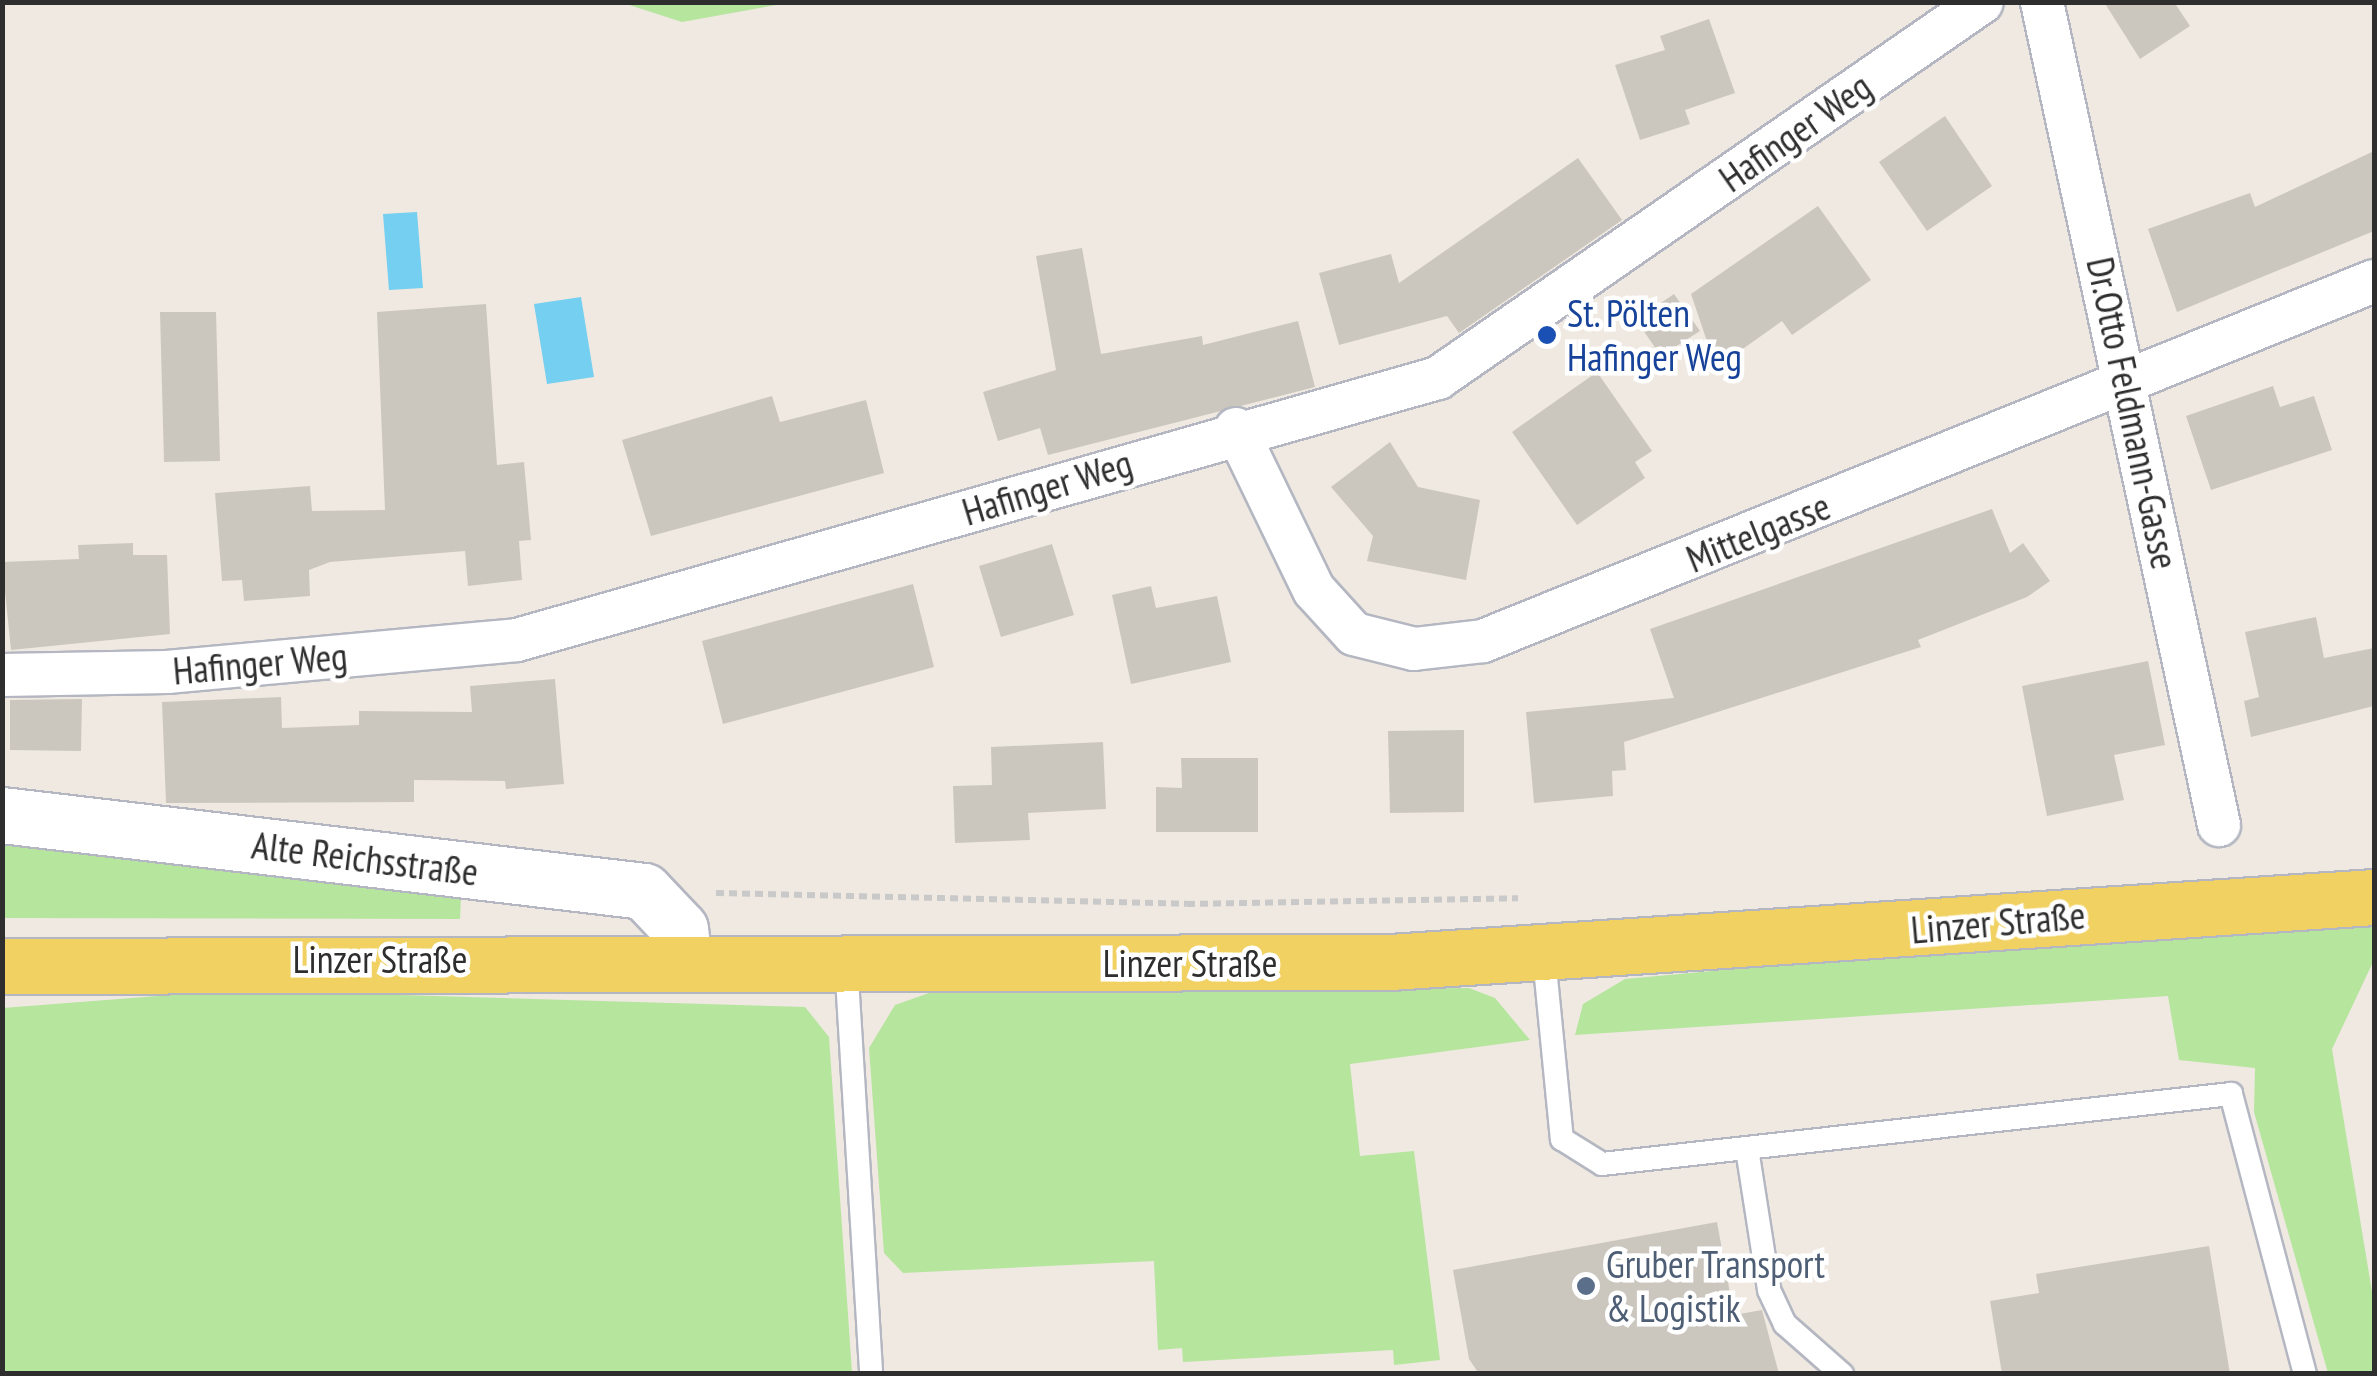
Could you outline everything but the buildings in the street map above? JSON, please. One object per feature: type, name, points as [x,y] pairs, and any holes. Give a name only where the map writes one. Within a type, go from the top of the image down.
[{"type":"main road","name":"Linzer Straße","points":[[2,966],[1544,957],[2226,900],[2374,897]]},
{"type":"street","name":"Hafinger Weg","points":[[2,676],[167,672],[517,640],[1236,429],[1438,378],[1982,2]]},
{"type":"street","name":"Dr.Otto Feldmann-Gasse","points":[[2042,2],[2130,385],[2219,825]]},
{"type":"street","name":"Mittelgasse","points":[[1236,429],[1314,590],[1354,634],[1414,650],[1483,641],[2130,385],[2374,281]]},
{"type":"street","name":"Alte Reichsstraße","points":[[2,815],[644,891]]},
{"type":"street","points":[[644,891],[680,929],[684,960]]},
{"type":"lane","points":[[1544,957],[1562,1139],[1602,1164],[2231,1094],[2305,1374]]},
{"type":"lane","points":[[846,962],[871,1374]]},
{"type":"lane","points":[[1746,1148],[1768,1290],[1785,1324],[1842,1374]]},
{"type":"path","points":[[644,891],[1187,904],[1539,901]]},
{"type":"green space","points":[[623,3],[787,3],[682,22]]},
{"type":"green space","points":[[3,845],[461,896],[460,919],[3,918]]},
{"type":"green space","points":[[2374,921],[2374,960],[2332,1049],[2374,1304],[2374,1373],[2328,1373],[2254,1112],[2255,1068],[2179,1060],[2168,996],[1575,1035],[1583,1004],[1625,979],[2182,928]]},
{"type":"green space","points":[[1469,988],[1495,998],[1530,1040],[1350,1064],[1360,1156],[1414,1151],[1440,1360],[1394,1365],[1393,1350],[1183,1362],[1182,1348],[1158,1350],[1154,1261],[903,1273],[884,1253],[869,1048],[895,1005],[929,993]]},
{"type":"green space","points":[[235,990],[805,1007],[829,1037],[852,1373],[3,1374],[3,1008]]},
{"type":"water","points":[[417,212],[423,288],[389,290],[383,214]]},
{"type":"water","points":[[581,297],[594,377],[547,384],[534,304]]},
{"type":"place","name":"St. Pölten Hafinger Weg","points":[[1547,335]]},
{"type":"place","name":"Gruber Transport & Logistik","points":[[1586,1286]]}]
